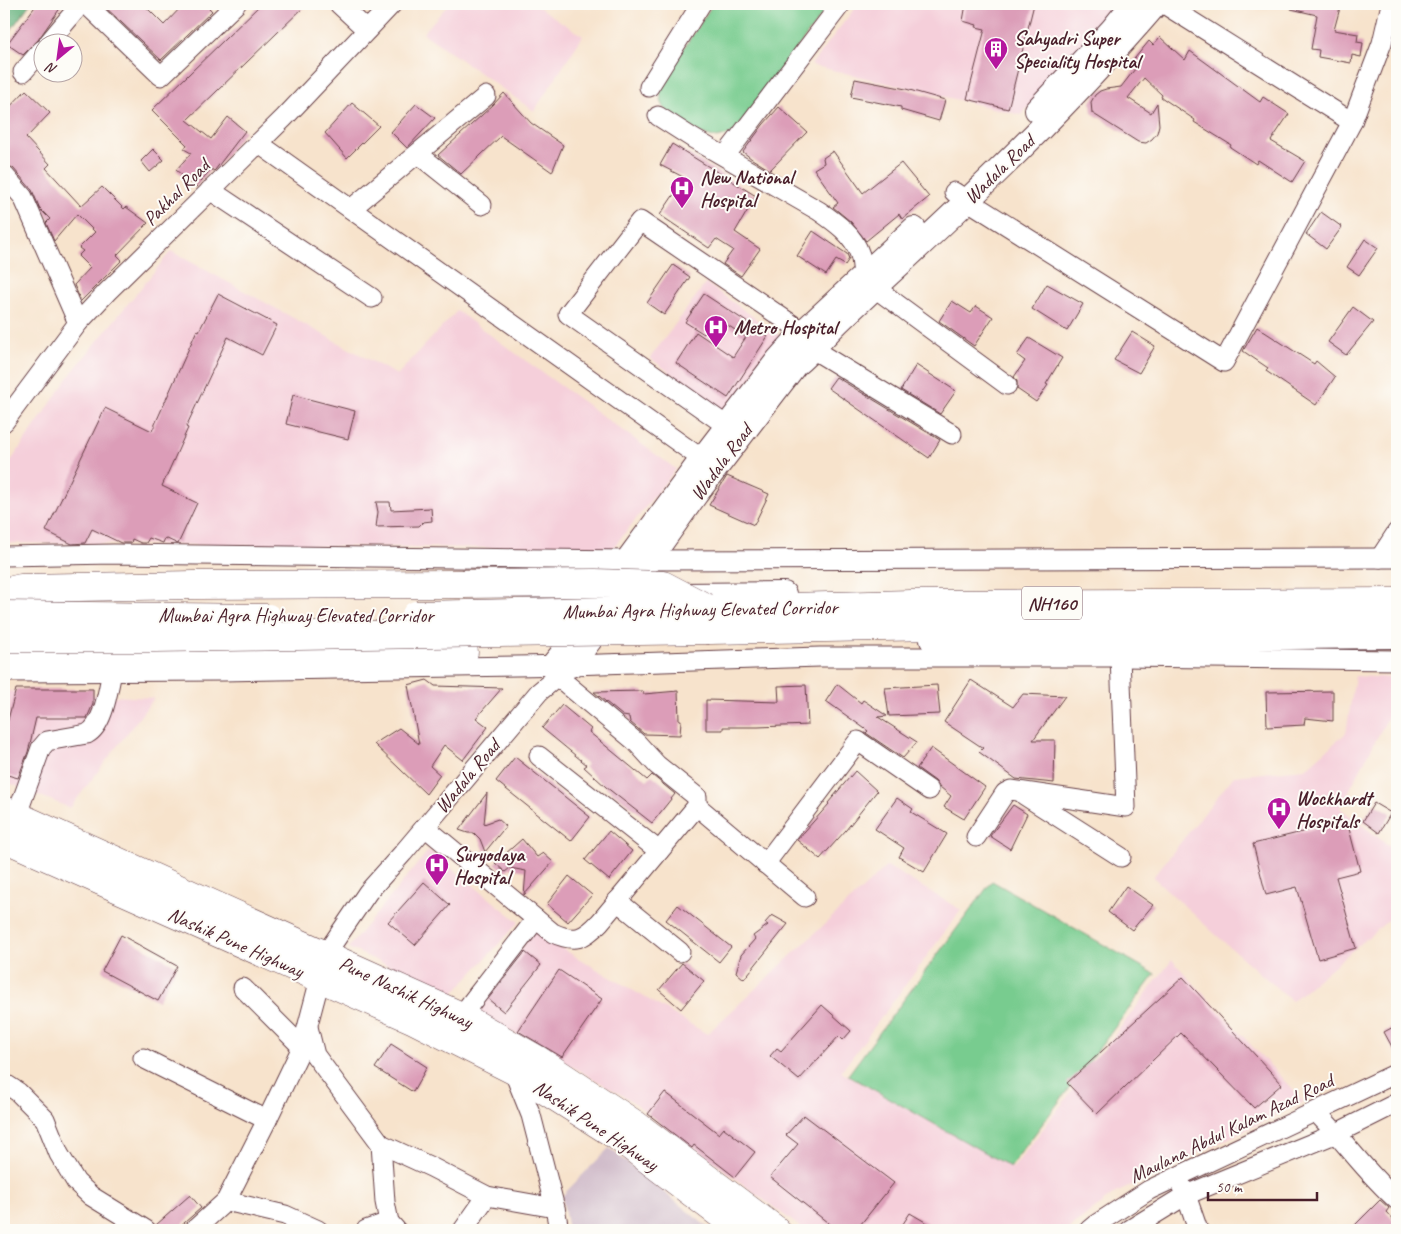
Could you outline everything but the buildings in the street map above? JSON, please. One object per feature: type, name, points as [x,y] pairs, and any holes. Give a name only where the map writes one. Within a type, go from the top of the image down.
[{"type":"highway","points":[[4,592],[21,588],[194,585],[595,583],[663,585],[708,620],[656,646],[625,650],[22,654],[4,651]]},
{"type":"highway","name":"Mumbai Agra Highway Elevated Corridor","points":[[4,638],[155,638],[708,620],[911,604],[1397,602]]},
{"type":"highway","name":"Mumbai Agra Highway Elevated Corridor","points":[[4,615],[282,618],[1397,622]]},
{"type":"highway","name":"Pune Nashik Highway","points":[[8,822],[322,967],[461,1016],[538,1060],[636,1125],[776,1230]]},
{"type":"highway","name":"Nashik Pune Highway","points":[[322,967],[414,1020],[513,1070],[617,1136],[741,1230]]},
{"type":"main road","name":"Wadala Road","points":[[960,196],[1112,30],[1133,4]]},
{"type":"main road","name":"Wadala Road","points":[[638,560],[702,459],[778,360],[808,341],[869,281],[1103,65],[1156,4]]},
{"type":"main road","name":"Wadala Road","points":[[638,560],[696,494],[795,366],[808,341]]},
{"type":"main road","points":[[569,659],[638,560]]},
{"type":"main road","points":[[4,599],[1397,590]]},
{"type":"main road","points":[[4,646],[569,659],[1397,636]]},
{"type":"street","points":[[57,32],[81,4]]},
{"type":"street","points":[[86,4],[162,76],[236,4]]},
{"type":"street","points":[[339,4],[367,30]]},
{"type":"street","name":"Pakhal Road","points":[[4,422],[78,323],[284,118],[392,4]]},
{"type":"street","points":[[649,87],[701,4]]},
{"type":"street","points":[[725,156],[840,4]]},
{"type":"street","points":[[1164,4],[1352,122]]},
{"type":"street","points":[[960,196],[1224,362],[1352,122],[1382,43],[1391,4]]},
{"type":"street","points":[[24,72],[32,62]]},
{"type":"street","points":[[351,209],[486,96]]},
{"type":"street","points":[[658,116],[694,139],[819,211],[838,225],[852,239],[869,281],[1006,386]]},
{"type":"street","points":[[258,143],[702,459]]},
{"type":"street","points":[[418,154],[482,205]]},
{"type":"street","points":[[4,175],[23,197],[78,323]]},
{"type":"street","points":[[210,190],[372,298]]},
{"type":"street","points":[[727,426],[568,314],[640,221],[808,341],[952,434]]},
{"type":"street","points":[[4,556],[114,554],[638,560],[1389,558],[1397,532]]},
{"type":"street","points":[[976,837],[1005,793],[1012,790],[1126,807],[1120,657]]},
{"type":"street","points":[[4,672],[112,672],[569,659],[1120,657],[1397,660]]},
{"type":"street","points":[[425,827],[553,933],[565,938],[578,939],[590,932],[617,901],[697,806],[698,797],[657,765],[620,728],[569,659]]},
{"type":"street","name":"Wadala Road","points":[[226,1201],[302,1047],[322,967],[368,892],[569,659]]},
{"type":"street","points":[[8,822],[41,748],[47,741],[87,734],[93,731],[98,724],[112,672]]},
{"type":"street","points":[[765,864],[858,741],[929,790]]},
{"type":"street","points":[[539,756],[659,851]]},
{"type":"street","points":[[1019,791],[1121,857]]},
{"type":"street","points":[[697,806],[805,897]]},
{"type":"street","points":[[617,901],[680,952]]},
{"type":"street","points":[[461,1016],[536,919]]},
{"type":"street","points":[[243,988],[302,1047]]},
{"type":"street","points":[[307,1024],[316,1055],[381,1144],[431,1166],[487,1196],[555,1208]]},
{"type":"street","points":[[143,1058],[267,1120]]},
{"type":"street","points":[[513,1070],[531,1115],[559,1230]]},
{"type":"street","name":"Maulana Abdul Kalam Azad Road","points":[[1094,1228],[1149,1190],[1397,1073]]},
{"type":"street","points":[[4,1083],[18,1092],[45,1119],[60,1154],[76,1182],[91,1196],[146,1230]]},
{"type":"street","points":[[1129,1230],[1186,1196],[1337,1133],[1397,1103]]},
{"type":"street","points":[[1316,1112],[1337,1133],[1383,1188],[1397,1200]]},
{"type":"street","points":[[366,1230],[393,1226],[385,1202],[381,1144]]},
{"type":"street","points":[[1176,1177],[1186,1196],[1198,1230]]},
{"type":"street","points":[[463,1230],[487,1196]]},
{"type":"street","points":[[194,1230],[226,1201],[285,1216],[318,1230]]},
{"type":"shaded area","points":[[449,4],[534,4],[583,36],[534,111],[423,33]]},
{"type":"shaded area","points":[[858,4],[1120,4],[1021,115],[811,65]]},
{"type":"shaded area","points":[[171,251],[397,375],[457,311],[676,469],[612,549],[4,543],[4,471],[73,371]]},
{"type":"shaded area","name":"Metro Hospital","points":[[706,283],[783,338],[724,412],[650,358]]},
{"type":"shaded area","name":"Wockhardt Hospitals","points":[[1355,676],[1397,678],[1397,700],[1340,808],[1397,852],[1397,913],[1292,1001],[1153,877],[1234,776],[1305,769],[1346,733]]},
{"type":"shaded area","points":[[4,691],[154,698],[70,808],[4,781]]},
{"type":"shaded area","name":"Suryodaya Hospital","points":[[429,850],[519,922],[453,994],[348,948]]},
{"type":"shaded area","points":[[887,866],[961,910],[841,1072],[1013,1168],[1172,960],[1304,1102],[1114,1194],[1068,1230],[804,1230],[629,1099],[473,1010],[534,932],[707,1034]]},
{"type":"shaded area","points":[[609,1148],[711,1230],[568,1230],[562,1196]]},
{"type":"green space","points":[[4,4],[30,4],[4,39]]},
{"type":"green space","points":[[713,4],[830,4],[733,134],[717,138],[700,133],[668,115],[661,101],[660,84]]},
{"type":"green space","points":[[992,881],[1155,974],[1010,1167],[848,1075]]},
{"type":"place","name":"Sahyadri Super Speciality Hospital","points":[[996,70]]},
{"type":"place","name":"New National Hospital","points":[[682,209]]},
{"type":"place","name":"Metro Hospital","points":[[716,348]]},
{"type":"place","name":"Wockhardt Hospitals","points":[[1279,830]]},
{"type":"place","name":"Suryodaya Hospital","points":[[437,886]]}]
